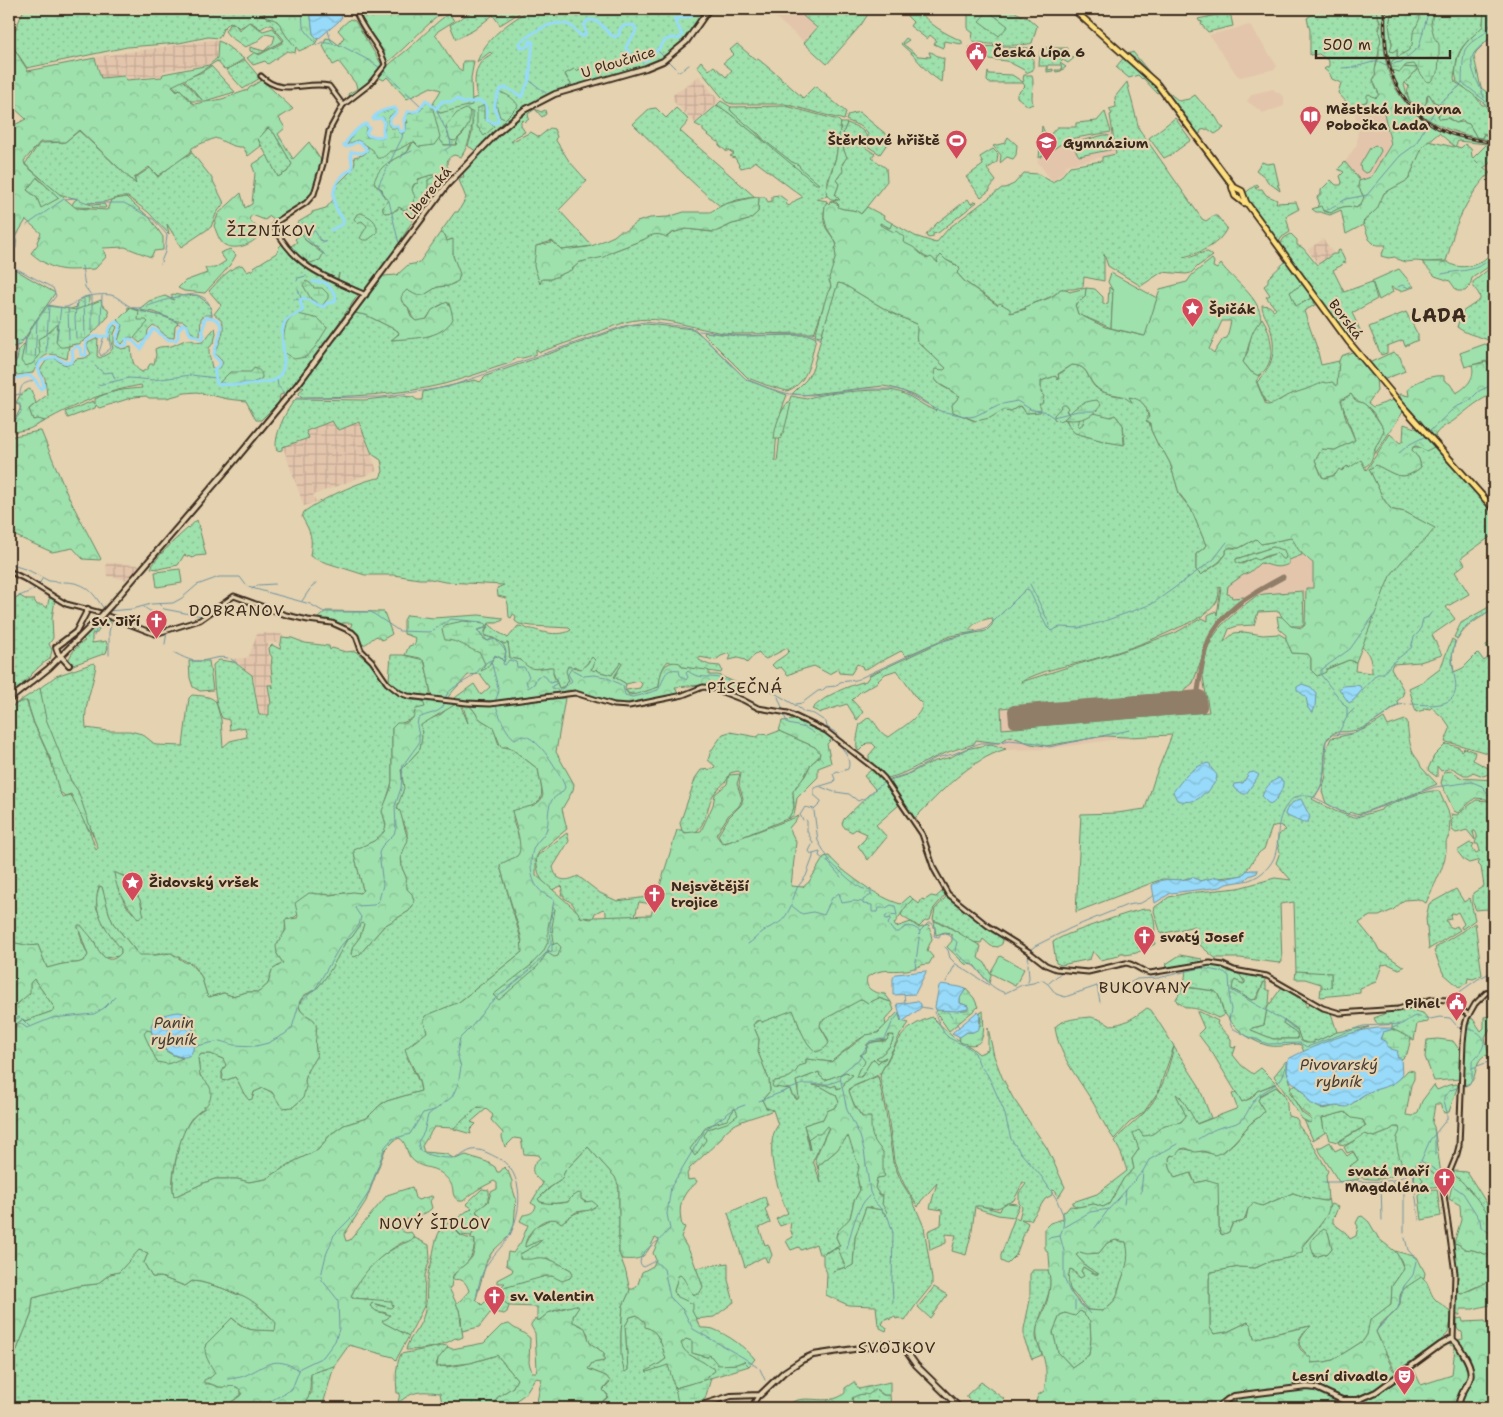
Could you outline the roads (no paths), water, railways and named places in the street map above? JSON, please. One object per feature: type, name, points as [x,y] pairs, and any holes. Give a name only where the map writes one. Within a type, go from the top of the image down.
[{"type":"main road","name":"U Ploučnice","points":[[496,134],[517,115],[534,104],[560,92],[646,68],[663,61],[686,42],[709,9]]},
{"type":"main road","name":"Borská","points":[[1073,9],[1158,84],[1236,190],[1242,191],[1241,198]]},
{"type":"main road","name":"Liberecká","points":[[9,700],[61,656],[110,605],[284,402],[447,185],[496,134]]},
{"type":"main road","name":"Borská","points":[[1213,159],[1236,190],[1235,196],[1241,198],[1267,231],[1348,341],[1412,417],[1494,509]]},
{"type":"main road","points":[[69,666],[57,652],[56,646],[76,632],[88,609]]},
{"type":"main road","points":[[1217,1408],[1234,1396],[1301,1387],[1316,1388],[1344,1400],[1361,1400],[1380,1390],[1447,1341],[1453,1340],[1468,1361],[1471,1371],[1470,1380],[1458,1408]]},
{"type":"main road","points":[[692,1408],[733,1396],[758,1396],[766,1391],[780,1374],[811,1356],[852,1348],[891,1344],[904,1348],[916,1364],[960,1408]]},
{"type":"street","points":[[355,9],[358,20],[382,56],[385,65],[370,84],[344,106],[330,131],[314,194],[306,203],[274,225],[293,255],[310,269],[366,295]]},
{"type":"street","points":[[261,76],[269,83],[279,87],[319,84],[330,86],[344,106]]},
{"type":"street","points":[[9,571],[66,604],[88,609],[156,634],[200,620],[234,596],[286,615],[332,623],[352,632],[356,636],[361,650],[372,661],[387,683],[400,693],[408,696],[490,704],[575,693],[614,705],[628,706],[683,695],[696,689],[708,687],[758,708],[788,713],[826,732],[874,769],[892,787],[922,834],[934,869],[948,894],[988,926],[1046,965],[1056,969],[1086,972],[1126,963],[1132,964],[1143,972],[1160,973],[1217,963],[1234,970],[1267,976],[1323,1008],[1340,1013],[1398,1009],[1432,998],[1447,1000],[1468,1015]]},
{"type":"street","points":[[1453,1340],[1455,1273],[1443,1197],[1443,1185],[1457,1154],[1462,1087],[1463,1033],[1468,1015],[1481,997],[1494,989]]},
{"type":"street","points":[[752,1408],[758,1396]]},
{"type":"water","points":[[310,9],[337,9],[342,17],[318,39],[313,34]]},
{"type":"water","points":[[1302,684],[1311,687],[1316,693],[1313,712],[1308,708],[1306,697],[1297,690],[1297,687]]},
{"type":"water","points":[[1343,686],[1360,686],[1362,690],[1349,703],[1339,689]]},
{"type":"water","points":[[1208,763],[1217,775],[1216,781],[1207,793],[1192,801],[1177,800],[1173,792],[1180,783],[1192,770]]},
{"type":"water","points":[[1254,772],[1259,775],[1246,794],[1233,787],[1234,784],[1243,783],[1249,773]]},
{"type":"water","points":[[1279,778],[1283,781],[1283,784],[1278,797],[1272,804],[1268,803],[1262,797],[1263,794],[1271,783]]},
{"type":"water","points":[[1301,799],[1310,817],[1308,822],[1301,822],[1285,815],[1290,805]]},
{"type":"water","points":[[1258,870],[1257,873],[1249,876],[1244,881],[1226,884],[1221,887],[1171,893],[1155,903],[1152,885],[1163,880],[1182,880],[1193,877],[1200,881],[1217,877],[1223,879],[1243,875],[1246,871]]},
{"type":"water","points":[[926,971],[915,994],[893,995],[893,978],[896,974]]},
{"type":"water","points":[[941,984],[966,989],[960,998],[960,1003],[968,1006],[968,1009],[958,1011],[936,1010],[939,986]]},
{"type":"water","points":[[917,1001],[921,1004],[921,1008],[902,1022],[897,1004]]},
{"type":"water","points":[[978,1011],[980,1013],[979,1029],[967,1032],[960,1037],[952,1033]]},
{"type":"water","name":"Panin rybník","points":[[179,1012],[190,1015],[193,1035],[193,1050],[191,1054],[184,1057],[175,1055],[165,1049],[156,1041],[152,1032],[152,1023],[161,1016]]},
{"type":"water","name":"Pivovarský rybník","points":[[1377,1028],[1392,1028],[1383,1032],[1380,1039],[1387,1042],[1387,1047],[1398,1051],[1398,1058],[1401,1058],[1402,1076],[1394,1083],[1361,1096],[1347,1107],[1320,1108],[1310,1103],[1302,1090],[1291,1081],[1287,1072],[1288,1060],[1290,1058],[1332,1039]]},
{"type":"waterway","points":[[302,9],[303,27],[317,45],[322,42],[342,46],[380,68]]},
{"type":"waterway","points":[[331,230],[343,224],[343,219],[335,205],[334,191],[336,185],[352,169],[351,152],[362,153],[367,150],[362,144],[357,142],[346,147],[344,145],[356,130],[366,124],[369,128],[366,133],[369,136],[384,137],[384,121],[382,118],[373,119],[380,112],[395,108],[397,111],[389,123],[392,126],[397,126],[401,132],[405,130],[404,119],[408,112],[418,111],[426,100],[436,109],[442,101],[451,102],[458,99],[463,103],[480,101],[486,105],[487,120],[494,123],[498,122],[495,104],[501,89],[507,88],[522,97],[529,80],[533,42],[530,41],[528,46],[524,48],[521,47],[520,43],[544,27],[558,23],[564,24],[573,27],[583,37],[586,33],[584,25],[588,20],[598,22],[615,37],[619,35],[620,29],[623,26],[633,25],[636,31],[626,48],[638,60],[644,61],[670,38],[679,39],[682,34],[674,19],[691,16],[698,9]]},
{"type":"waterway","points":[[1342,68],[1373,62],[1380,62],[1386,65],[1401,62],[1419,47],[1429,9]]},
{"type":"waterway","points":[[1489,9],[1491,18],[1488,30],[1465,50],[1462,82],[1494,107]]},
{"type":"waterway","points":[[328,31],[331,41],[335,45]]},
{"type":"waterway","points":[[1484,98],[1473,70],[1472,58],[1476,50],[1494,34]]},
{"type":"waterway","points":[[657,50],[664,57]]},
{"type":"waterway","points":[[667,60],[675,68]]},
{"type":"waterway","points":[[677,70],[679,72],[689,65]]},
{"type":"waterway","points":[[383,70],[421,106]]},
{"type":"waterway","points":[[529,80],[546,93]]},
{"type":"waterway","points":[[1327,210],[1346,199],[1367,195],[1400,156],[1415,145],[1439,103],[1459,87],[1462,82]]},
{"type":"waterway","points":[[436,109],[450,139],[451,146],[445,150]]},
{"type":"waterway","points":[[400,244],[389,201],[379,188],[379,184],[402,138],[403,131]]},
{"type":"waterway","points":[[401,158],[412,151]]},
{"type":"waterway","points":[[27,225],[64,199],[75,198],[88,203],[124,203],[153,219],[167,235],[165,252],[160,264]]},
{"type":"waterway","points":[[325,255],[305,234],[309,230],[315,231],[320,240],[326,242]]},
{"type":"waterway","points":[[16,248],[19,232]]},
{"type":"waterway","points":[[1442,274],[1470,270],[1494,256]]},
{"type":"waterway","points":[[82,266],[85,287],[91,295]]},
{"type":"waterway","points":[[9,269],[17,269],[53,288],[56,296],[48,306]]},
{"type":"waterway","points":[[297,281],[298,278],[306,276]]},
{"type":"waterway","points":[[9,371],[16,378],[26,376],[35,379],[41,389],[44,386],[38,367],[41,361],[55,357],[70,363],[73,359],[72,349],[77,346],[80,348],[81,355],[86,355],[86,342],[94,337],[108,336],[110,328],[117,322],[121,325],[116,339],[118,345],[125,346],[127,344],[126,339],[131,339],[141,349],[153,329],[167,339],[176,340],[178,330],[183,324],[187,326],[190,334],[202,339],[204,335],[202,330],[205,322],[203,320],[207,317],[215,319],[221,326],[214,356],[220,362],[220,365],[214,369],[217,384],[242,385],[273,381],[283,370],[282,331],[284,324],[290,317],[303,310],[300,300],[304,298],[323,307],[327,303],[335,302],[336,296],[327,284],[313,282]]},
{"type":"waterway","points":[[1398,287],[1402,285],[1409,288],[1412,286]]},
{"type":"waterway","points":[[298,289],[301,298]]},
{"type":"waterway","points":[[9,341],[24,340],[48,306],[67,307],[84,297],[94,295],[111,295],[134,308],[182,296],[194,295],[203,297],[209,304],[212,317]]},
{"type":"waterway","points":[[92,296],[92,333]]},
{"type":"waterway","points":[[101,325],[102,296]]},
{"type":"waterway","points":[[84,299],[85,336]]},
{"type":"waterway","points":[[294,299],[300,300]]},
{"type":"waterway","points":[[76,338],[75,318],[77,301]]},
{"type":"waterway","points":[[46,353],[49,306]]},
{"type":"waterway","points":[[57,338],[61,307]]},
{"type":"waterway","points":[[68,308],[69,339]]},
{"type":"waterway","points":[[134,308],[169,318],[181,325]]},
{"type":"waterway","points":[[35,364],[37,320]]},
{"type":"waterway","points":[[296,398],[382,397],[448,387],[624,326],[644,322],[695,329],[746,379],[789,394]]},
{"type":"waterway","points":[[699,331],[742,336],[811,334],[821,339]]},
{"type":"waterway","points":[[104,336],[99,352],[101,356],[111,348],[108,336]]},
{"type":"waterway","points":[[25,356],[26,339]]},
{"type":"waterway","points":[[16,362],[17,342]]},
{"type":"waterway","points":[[95,366],[104,373],[112,372],[115,379]]},
{"type":"waterway","points":[[98,385],[129,378],[153,380],[191,375],[216,378]]},
{"type":"waterway","points":[[9,417],[15,420],[22,411],[20,410],[20,404],[14,400],[15,395],[20,394],[23,385],[34,379]]},
{"type":"waterway","points":[[277,379],[278,386]]},
{"type":"waterway","points":[[1428,433],[1454,408],[1469,401],[1479,391],[1494,384]]},
{"type":"waterway","points":[[279,387],[284,393]]},
{"type":"waterway","points":[[790,394],[812,395],[861,389],[895,389],[940,411],[969,417],[998,405],[1017,401],[1032,410],[1044,411],[1053,417],[1078,411],[1095,411]]},
{"type":"waterway","points":[[1399,453],[1410,444],[1426,436]]},
{"type":"waterway","points":[[796,704],[802,703],[826,687],[836,686],[840,682],[856,680],[936,643],[986,629],[1026,589],[1029,590],[1047,627],[1051,631],[1060,627],[1079,628],[1099,623],[1152,604],[1213,560],[1227,542]]},
{"type":"waterway","points":[[9,564],[28,570],[49,581],[60,582]]},
{"type":"waterway","points":[[108,611],[133,609],[151,604],[173,603],[197,585],[219,577],[240,577],[246,585]]},
{"type":"waterway","points":[[39,585],[42,579]]},
{"type":"waterway","points":[[63,582],[71,582],[88,589],[104,609]]},
{"type":"waterway","points":[[311,587],[316,583]]},
{"type":"waterway","points":[[252,589],[258,585],[275,584]]},
{"type":"waterway","points":[[1030,584],[1050,625],[1049,628]]},
{"type":"waterway","points":[[248,587],[310,604],[324,612],[371,612],[399,631],[430,632],[451,619],[482,622],[486,624],[486,628],[478,630],[478,632],[488,641],[495,639],[506,651],[503,664],[505,665],[509,660],[516,662],[517,667],[524,667],[529,676],[526,681],[528,688],[534,684],[537,677],[542,675],[550,683],[556,681],[552,688],[563,688],[572,681],[568,674],[571,669],[584,676],[606,677],[623,686],[625,695],[632,697],[658,690],[667,673],[674,670],[679,670],[680,675],[686,680],[688,677],[686,673],[688,671],[700,676],[723,679],[741,690],[751,681],[754,681],[804,712],[814,714],[826,722],[827,727],[838,734],[838,738]]},
{"type":"waterway","points":[[9,602],[36,588]]},
{"type":"waterway","points":[[302,601],[310,589]]},
{"type":"waterway","points":[[159,604],[164,609],[190,614]]},
{"type":"waterway","points":[[144,607],[164,618],[166,628]]},
{"type":"waterway","points":[[1457,639],[1468,625],[1494,609]]},
{"type":"waterway","points":[[1362,690],[1377,674],[1383,674],[1391,664],[1411,648],[1414,637],[1420,631],[1423,619],[1431,613]]},
{"type":"waterway","points":[[192,614],[202,616]]},
{"type":"waterway","points":[[1338,734],[1347,717],[1347,708],[1321,675],[1321,670],[1350,649],[1375,614]]},
{"type":"waterway","points":[[94,636],[96,630],[113,619]]},
{"type":"waterway","points":[[109,655],[111,624]]},
{"type":"waterway","points":[[165,644],[167,632]]},
{"type":"waterway","points":[[1411,704],[1437,705],[1453,697],[1456,687],[1452,655],[1456,641]]},
{"type":"waterway","points":[[175,653],[195,661],[220,657],[228,658]]},
{"type":"waterway","points":[[495,702],[499,691],[491,661],[495,655],[503,661]]},
{"type":"waterway","points":[[231,659],[237,663]]},
{"type":"waterway","points":[[445,699],[449,691],[473,676],[485,663],[491,660]]},
{"type":"waterway","points":[[9,678],[13,694]]},
{"type":"waterway","points":[[778,697],[783,710]]},
{"type":"waterway","points":[[196,1046],[220,1041],[234,1045],[256,1046],[268,1043],[292,1028],[299,1004],[316,988],[339,948],[359,925],[361,917],[355,908],[357,906],[374,905],[379,900],[383,885],[379,853],[382,846],[394,834],[396,828],[395,806],[401,788],[403,765],[419,743],[418,719],[438,711],[445,702]]},
{"type":"waterway","points":[[1386,714],[1399,705],[1406,704]]},
{"type":"waterway","points":[[262,1408],[292,1389],[300,1368],[323,1357],[335,1341],[339,1329],[338,1300],[322,1280],[321,1276],[326,1255],[334,1235],[354,1215],[368,1194],[385,1147],[392,1139],[410,1134],[423,1113],[435,1110],[452,1097],[458,1084],[461,1067],[457,1053],[460,1038],[489,1004],[530,970],[546,953],[551,943],[550,924],[554,900],[541,892],[535,884],[531,868],[531,857],[534,847],[546,831],[552,800],[565,787],[554,765],[535,742],[523,736],[515,739],[512,737],[506,729],[496,705]]},
{"type":"waterway","points":[[1347,716],[1354,709]]},
{"type":"waterway","points":[[783,713],[788,724],[806,728],[814,733]]},
{"type":"waterway","points":[[1333,735],[1355,733],[1385,715]]},
{"type":"waterway","points":[[887,780],[907,774],[936,758],[953,754],[980,743],[997,743],[1009,740],[1038,743],[1049,747],[1130,730]]},
{"type":"waterway","points":[[1315,797],[1323,783],[1326,741],[1332,735]]},
{"type":"waterway","points":[[814,810],[821,803],[814,795],[814,788],[834,782],[833,774],[837,771],[848,769],[848,758],[838,742]]},
{"type":"waterway","points":[[836,792],[849,794],[858,801],[865,798],[884,782]]},
{"type":"waterway","points":[[1245,881],[1258,876],[1272,862],[1276,851],[1280,818],[1292,799],[1297,797],[1313,797],[1356,816],[1435,787],[1472,782],[1482,786],[1494,802]]},
{"type":"waterway","points":[[821,787],[834,792]]},
{"type":"waterway","points":[[803,820],[800,815],[805,807],[814,809]]},
{"type":"waterway","points":[[814,811],[818,841],[831,863],[861,888],[871,891],[871,895],[863,900],[863,904],[872,905],[872,912],[878,912],[879,908],[895,906],[897,915],[889,914],[885,917],[886,919],[891,918],[888,924],[894,932],[899,932],[909,926],[920,931],[928,923],[932,923],[935,929],[934,936],[939,937],[941,933],[949,935],[957,942],[955,950],[959,956],[976,968],[992,986],[1005,993],[1022,985],[1042,980],[1056,994],[1065,997],[1097,986],[1122,987],[1137,979],[1158,978],[1201,968],[1224,972],[1229,976],[1229,1001],[1231,1009],[1229,1020],[1232,1028],[1268,1044],[1300,1043],[1307,1047],[1363,1026],[1402,1024],[1415,1016],[1430,1019],[1450,1018],[1462,1029]]},
{"type":"waterway","points":[[806,820],[807,831],[813,843],[809,851],[813,854],[813,857],[806,876],[797,888],[791,905],[802,914],[813,912],[824,915],[832,898],[839,893],[842,903],[862,902]]},
{"type":"waterway","points":[[813,854],[820,852],[819,856],[828,862],[841,877]]},
{"type":"waterway","points":[[1028,961],[1029,951],[1035,946],[1071,928],[1127,905],[1141,903],[1153,896]]},
{"type":"waterway","points":[[748,944],[766,929],[781,921],[791,906]]},
{"type":"waterway","points":[[915,969],[920,931]]},
{"type":"waterway","points":[[546,953],[552,951],[552,944]]},
{"type":"waterway","points":[[945,947],[950,958],[956,964],[989,985]]},
{"type":"waterway","points":[[1028,964],[1028,982]]},
{"type":"waterway","points":[[946,982],[955,965]]},
{"type":"waterway","points":[[1049,983],[1063,971]]},
{"type":"waterway","points":[[1451,998],[1478,979],[1494,971]]},
{"type":"waterway","points":[[1097,986],[1100,1002]]},
{"type":"waterway","points":[[1231,990],[1286,1022],[1296,1030]]},
{"type":"waterway","points":[[904,994],[905,1003]]},
{"type":"waterway","points":[[9,1022],[20,1017],[30,1027],[52,1018],[94,1014],[104,1008],[115,997]]},
{"type":"waterway","points":[[921,1007],[932,1009]]},
{"type":"waterway","points":[[947,1010],[959,1027]]},
{"type":"waterway","points":[[934,1012],[944,1033],[975,1053],[1004,1111],[1011,1139],[1056,1198],[1064,1217],[1060,1236],[1064,1251],[1064,1278],[1070,1292],[1090,1314]]},
{"type":"waterway","points":[[893,1302],[893,1233],[888,1217],[874,1201],[870,1192],[864,1150],[860,1136],[847,1110],[840,1077],[843,1072],[859,1059],[870,1041],[885,1039],[892,1023],[899,1014]]},
{"type":"waterway","points":[[9,1032],[20,1023],[27,1028],[29,1027]]},
{"type":"waterway","points":[[1392,1028],[1400,1025]]},
{"type":"waterway","points":[[1466,1029],[1474,1030],[1480,1034],[1483,1037],[1484,1045],[1472,1062],[1472,1078],[1470,1083],[1451,1090],[1444,1096],[1447,1119],[1430,1140],[1421,1161],[1448,1178],[1453,1186],[1463,1193],[1480,1220],[1481,1227],[1494,1236]]},
{"type":"waterway","points":[[1472,1068],[1494,1060]]},
{"type":"waterway","points":[[1198,1139],[1215,1129],[1236,1123],[1242,1119],[1257,1097],[1278,1083],[1282,1078],[1286,1063],[1288,1063]]},
{"type":"waterway","points":[[759,1101],[803,1084],[829,1084],[840,1080]]},
{"type":"waterway","points":[[706,1129],[734,1109],[745,1105]]},
{"type":"waterway","points":[[434,1110],[428,1115],[424,1132],[418,1142],[420,1151],[433,1156],[449,1158],[458,1157],[468,1151],[475,1150],[498,1158]]},
{"type":"waterway","points":[[704,1132],[671,1187],[667,1214],[670,1229],[644,1253],[640,1263],[643,1267],[655,1261],[664,1269],[670,1297],[683,1310],[693,1329],[757,1367]]},
{"type":"waterway","points":[[1435,1133],[1435,1155]]},
{"type":"waterway","points":[[1064,1227],[1090,1212],[1109,1209],[1143,1171],[1149,1160],[1177,1144]]},
{"type":"waterway","points":[[476,1299],[484,1270],[488,1262],[509,1236],[517,1216],[519,1194],[517,1184],[514,1174],[500,1159]]},
{"type":"waterway","points":[[1339,1182],[1394,1180],[1413,1170],[1420,1161]]},
{"type":"waterway","points":[[1413,1171],[1415,1189]]},
{"type":"waterway","points":[[1141,1193],[1143,1172]]},
{"type":"waterway","points":[[1347,1191],[1357,1181]]},
{"type":"waterway","points":[[1392,1181],[1402,1191]]},
{"type":"waterway","points":[[1323,1182],[1338,1182]]},
{"type":"waterway","points":[[1358,1189],[1364,1182]]},
{"type":"waterway","points":[[1381,1183],[1382,1220]]},
{"type":"waterway","points":[[1124,1204],[1126,1190]]},
{"type":"waterway","points":[[1415,1191],[1419,1220]]},
{"type":"waterway","points":[[1404,1193],[1404,1232]]},
{"type":"waterway","points":[[847,1249],[857,1214],[869,1196]]},
{"type":"waterway","points":[[1095,1228],[1108,1210]]},
{"type":"waterway","points":[[1048,1238],[1060,1236]]},
{"type":"waterway","points":[[1405,1238],[1408,1250],[1416,1259]]},
{"type":"waterway","points":[[1376,1331],[1398,1308],[1404,1286],[1413,1275],[1416,1261]]},
{"type":"waterway","points":[[1075,1301],[1075,1310]]},
{"type":"waterway","points":[[228,1379],[244,1376],[265,1365],[276,1362],[290,1365],[299,1370]]},
{"type":"waterway","points":[[760,1369],[765,1380]]},
{"type":"railway","points":[[1384,9],[1385,44],[1390,68],[1400,92],[1416,112],[1449,133],[1494,143]]},
{"type":"place","name":"Česká Lípa 6","points":[[977,71]]},
{"type":"place","name":"Městská knihovna Pobočka Lada","points":[[1310,136]]},
{"type":"place","name":"Štěrkové hřiště","points":[[956,159]]},
{"type":"place","name":"Gymnázium","points":[[1047,162]]},
{"type":"place","name":"Špičák","points":[[1193,328]]},
{"type":"place","name":"Sv. Jiří","points":[[156,640]]},
{"type":"place","name":"Židovský vršek","points":[[133,901]]},
{"type":"place","name":"Nejsvětější trojice","points":[[655,913]]},
{"type":"place","name":"svatý Josef","points":[[1144,956]]},
{"type":"place","name":"Pihel","points":[[1456,1022]]},
{"type":"place","name":"svatá Maří Magdaléna","points":[[1445,1198]]},
{"type":"place","name":"sv. Valentin","points":[[494,1315]]},
{"type":"place","name":"Lesní divadlo","points":[[1404,1395]]},
{"type":"district","name":"ŽIZNÍKOV","points":[[271,230]]},
{"type":"district","name":"LADA","points":[[1439,315]]},
{"type":"district","name":"DOBRANOV","points":[[237,610]]},
{"type":"district","name":"PÍSEČNÁ","points":[[745,687]]},
{"type":"district","name":"BUKOVANY","points":[[1145,987]]},
{"type":"district","name":"NOVÝ ŠIDLOV","points":[[435,1224]]},
{"type":"district","name":"SVOJKOV","points":[[897,1347]]}]
